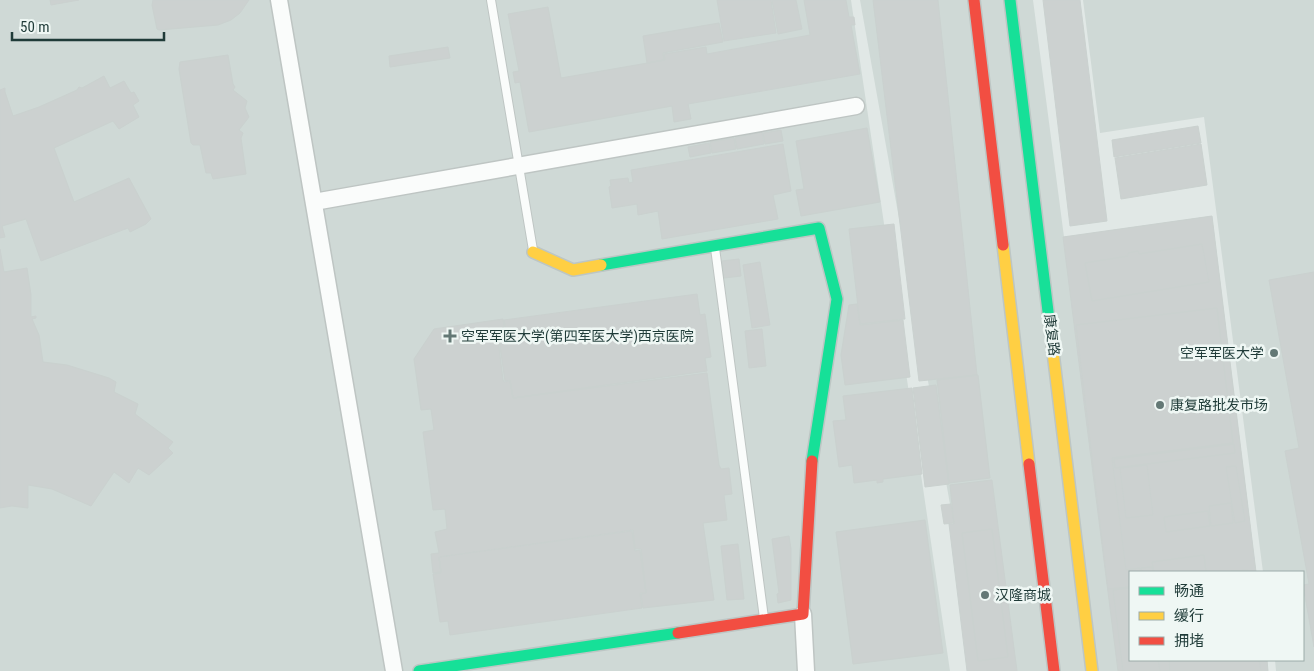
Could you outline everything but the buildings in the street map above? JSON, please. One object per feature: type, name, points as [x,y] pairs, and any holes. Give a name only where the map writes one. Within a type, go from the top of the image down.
[{"type":"main road","points":[[974,0],[1054,671]]},
{"type":"main road","name":"康复路","points":[[1010,0],[1092,671]]},
{"type":"main road","points":[[419,671],[802,614],[811,464],[837,299],[819,228],[573,270],[533,252]]},
{"type":"street","points":[[279,0],[394,671]]},
{"type":"street","points":[[314,202],[856,106]]},
{"type":"street","points":[[802,614],[806,671]]},
{"type":"lane","points":[[491,0],[533,252]]},
{"type":"lane","points":[[714,246],[764,620]]},
{"type":"shaded area","name":"空军军医大学(第四军医大学)西京医院","points":[[0,0],[851,0],[950,671],[0,671]]},
{"type":"shaded area","points":[[860,0],[1033,0],[1064,237],[1212,216],[1256,571],[1129,571],[1129,661],[1267,661],[1268,671],[1010,671],[978,661]]},
{"type":"shaded area","name":"空军军医大学","points":[[1083,0],[1314,0],[1314,671],[1276,671],[1275,661],[1304,661],[1304,571],[1263,571],[1204,117],[1100,133]]},
{"type":"traffic: fast","points":[[1010,0],[1051,336]]},
{"type":"traffic: fast","points":[[601,265],[819,228],[837,299],[812,461]]},
{"type":"traffic: fast","points":[[419,671],[678,633]]},
{"type":"traffic: slow","points":[[1003,245],[1029,464]]},
{"type":"traffic: slow","points":[[533,252],[573,270],[601,265]]},
{"type":"traffic: slow","points":[[1051,336],[1092,671]]},
{"type":"traffic: jam","points":[[974,0],[1003,245]]},
{"type":"traffic: jam","points":[[678,633],[803,614],[812,461]]},
{"type":"traffic: jam","points":[[1029,464],[1054,671]]},
{"type":"place","name":"空军军医大学(第四军医大学)西京医院","points":[[450,336]]},
{"type":"place","name":"空军军医大学","points":[[1274,353]]},
{"type":"place","name":"康复路批发市场","points":[[1160,405]]},
{"type":"place","name":"汉隆商城","points":[[985,595]]}]
